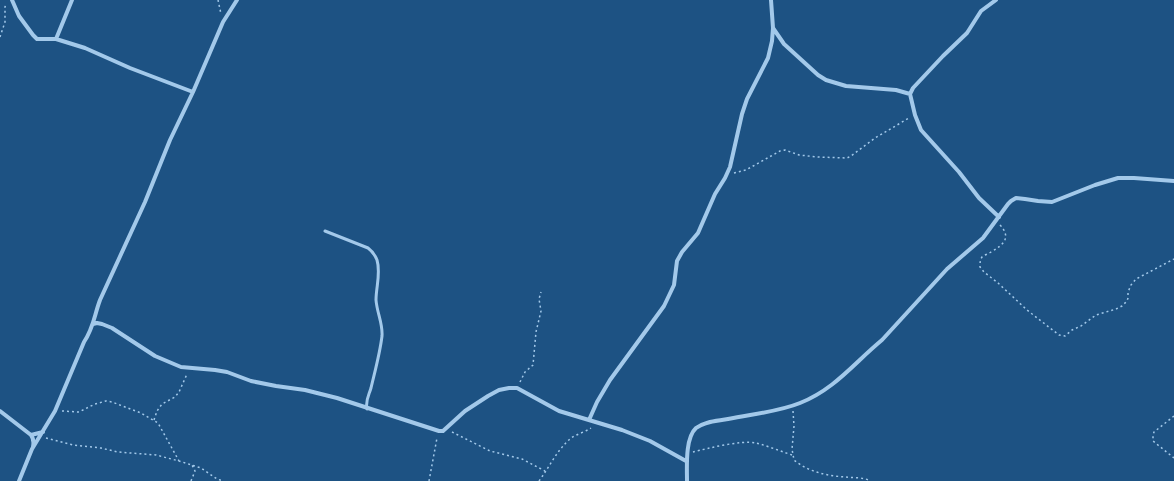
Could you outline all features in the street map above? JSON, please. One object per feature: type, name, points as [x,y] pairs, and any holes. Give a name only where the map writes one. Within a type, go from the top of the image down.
[{"type":"street","points":[[12,0],[19,16],[34,37],[40,39],[56,39],[85,48],[130,68],[193,92]]},
{"type":"street","points":[[56,39],[72,0]]},
{"type":"street","points":[[32,449],[55,411],[84,342],[90,333],[100,300],[145,202],[170,140],[193,92],[223,22],[237,0]]},
{"type":"street","points":[[589,420],[597,402],[610,380],[664,306],[674,285],[677,261],[682,252],[698,233],[715,194],[728,173],[747,99],[768,58],[773,28],[771,0]]},
{"type":"street","points":[[996,0],[982,11],[967,33],[923,77],[913,88],[910,94],[915,115],[921,130],[959,172],[997,219]]},
{"type":"street","points":[[773,28],[784,44],[818,75],[826,80],[846,86],[896,90],[910,94]]},
{"type":"street","points":[[687,481],[686,461],[690,440],[696,428],[709,422],[792,406],[808,399],[838,381],[870,349],[882,340],[947,269],[983,238],[1011,201],[1016,198],[1038,202],[1052,202],[1095,185],[1118,178],[1174,181]]},
{"type":"street","points":[[93,324],[102,324],[112,328],[160,358],[181,367],[227,372],[251,381],[305,390],[337,398],[439,431],[444,429],[465,411],[488,396],[500,390],[517,388],[559,411],[622,430],[650,441],[686,461]]},
{"type":"street","points":[[0,411],[33,438],[34,443],[19,481]]},
{"type":"street","points":[[31,435],[43,432]]},
{"type":"lane","points":[[325,231],[368,248],[372,251],[377,260],[378,270],[376,299],[377,310],[382,326],[382,336],[366,402],[367,408]]},
{"type":"path","points":[[0,37],[5,22],[5,8],[7,0]]},
{"type":"path","points":[[218,0],[219,10],[223,22]]},
{"type":"path","points":[[728,173],[746,170],[780,151],[785,150],[799,155],[847,158],[875,138],[915,115]]},
{"type":"path","points":[[997,219],[1004,230],[1006,237],[1000,245],[982,257],[980,264],[981,269],[998,282],[1026,310],[1063,337],[1096,315],[1122,306],[1127,301],[1128,292],[1132,283],[1136,279],[1174,259]]},
{"type":"path","points":[[517,388],[525,372],[532,365],[536,332],[541,311],[539,299],[540,292]]},
{"type":"path","points":[[154,420],[157,411],[162,404],[175,397],[179,392],[189,368]]},
{"type":"path","points":[[55,411],[79,412],[95,404],[106,401],[141,413],[158,423],[179,461]]},
{"type":"path","points":[[792,406],[794,426],[792,455],[794,460],[800,466],[818,472],[844,477],[864,478],[870,481]]},
{"type":"path","points":[[1174,416],[1154,432],[1153,435],[1153,441],[1174,458]]},
{"type":"path","points":[[539,481],[561,448],[573,437],[589,429],[597,422]]},
{"type":"path","points":[[444,429],[490,451],[522,459],[545,471]]},
{"type":"path","points":[[429,481],[439,431]]},
{"type":"path","points":[[40,437],[73,445],[156,456],[179,461],[201,468],[217,479],[223,481]]},
{"type":"path","points":[[688,453],[749,442],[757,443],[792,455]]},
{"type":"path","points":[[191,481],[195,470],[192,466]]}]
